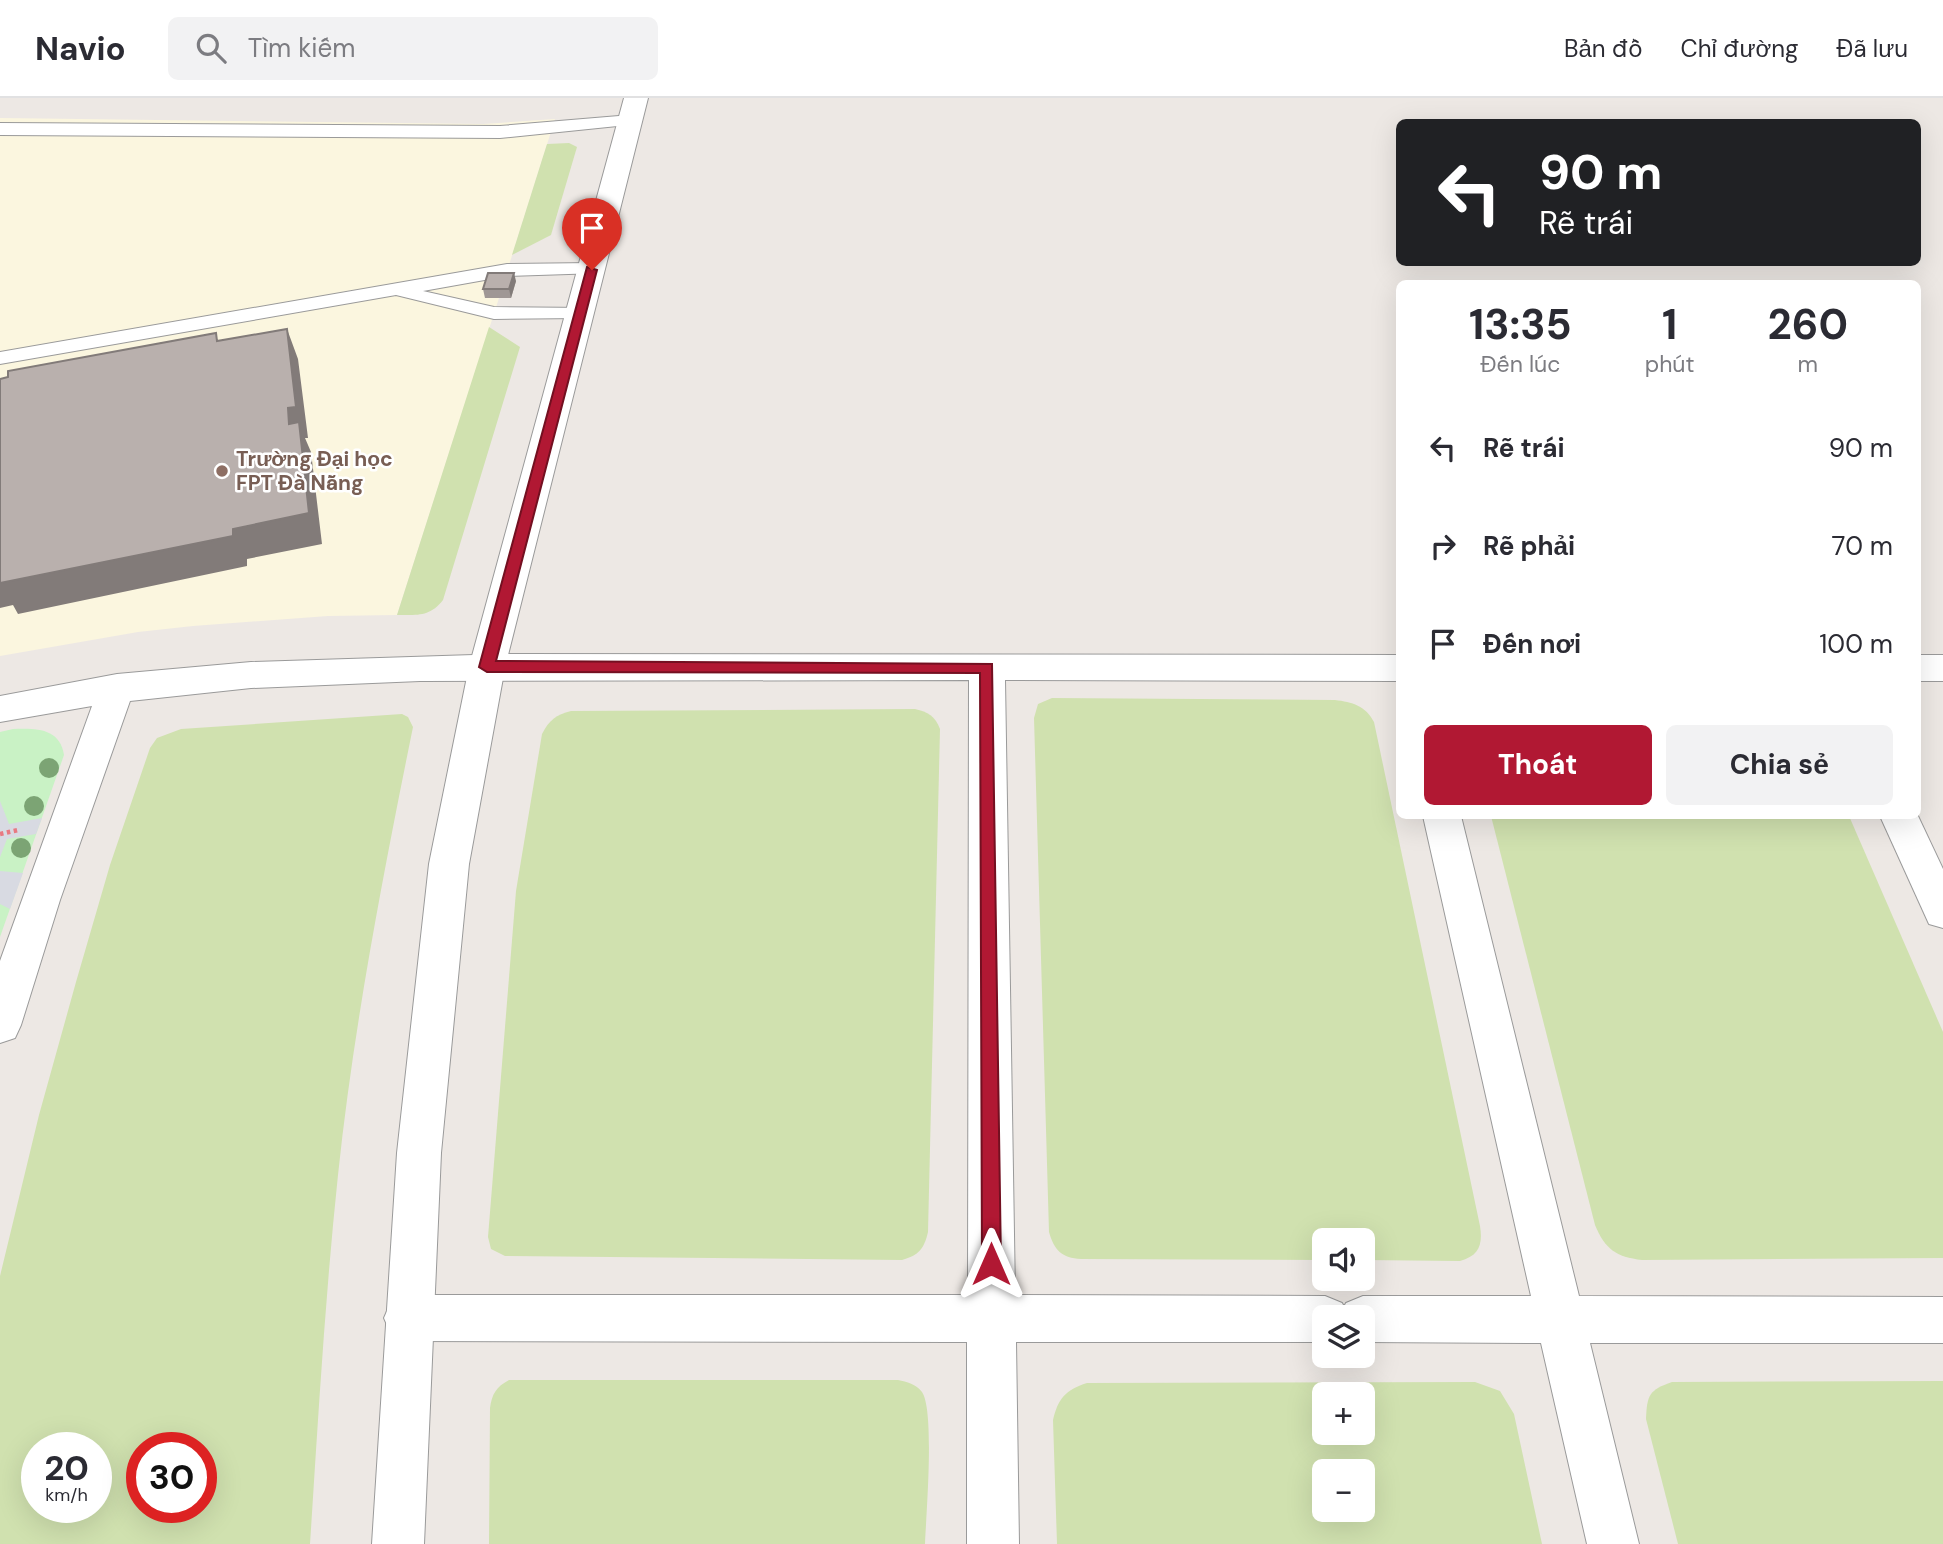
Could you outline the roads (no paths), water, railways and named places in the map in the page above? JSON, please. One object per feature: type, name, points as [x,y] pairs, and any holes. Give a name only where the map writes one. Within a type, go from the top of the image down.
[{"type":"street","points":[[398,1544],[408,1318],[419,1153],[449,864],[487,667],[634,109]]},
{"type":"street","points":[[987,667],[993,1544]]},
{"type":"street","points":[[0,709],[117,687],[310,669],[1396,668]]},
{"type":"street","points":[[1921,668],[1943,668]]},
{"type":"street","points":[[0,1025],[40,900],[117,687]]},
{"type":"street","points":[[1442,819],[1613,1544]]},
{"type":"street","points":[[1900,819],[1943,912]]},
{"type":"street","points":[[408,1318],[1312,1319]]},
{"type":"street","points":[[1375,1319],[1943,1320]]},
{"type":"lane","points":[[0,129],[500,132],[634,109]]},
{"type":"lane","points":[[0,358],[507,270],[592,270]]},
{"type":"lane","points":[[392,290],[494,313],[580,312]]},
{"type":"place","name":"Trường Đại học FPT Đà Nẵng","points":[[222,471]]}]
